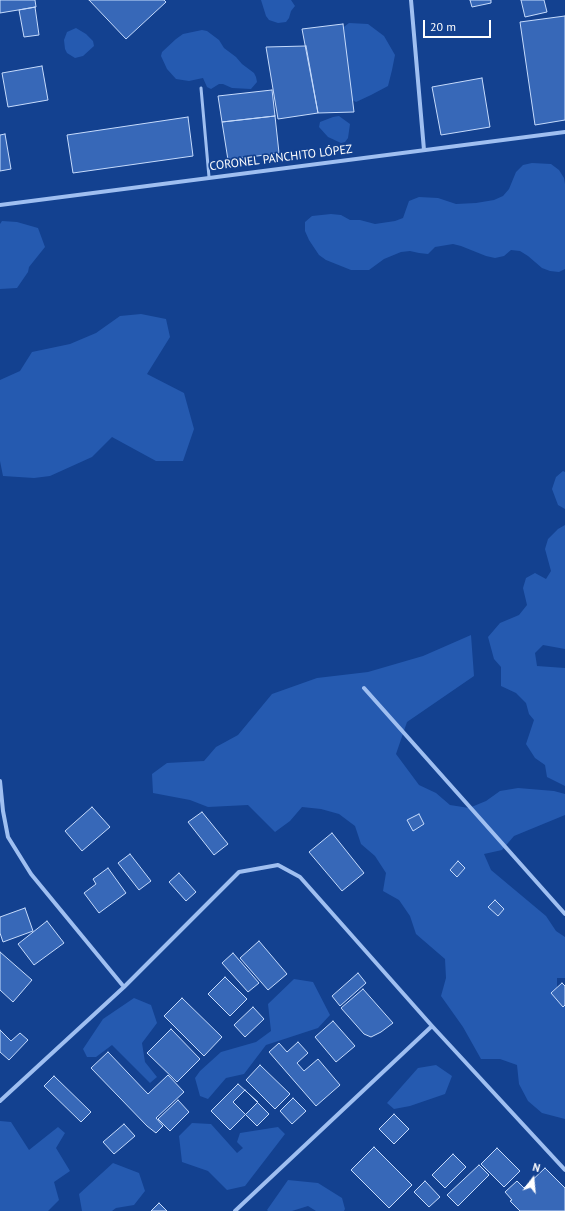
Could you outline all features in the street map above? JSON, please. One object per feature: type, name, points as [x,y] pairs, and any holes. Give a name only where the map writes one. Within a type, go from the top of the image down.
[{"type":"street","points":[[411,0],[424,150]]},
{"type":"street","name":"CORONEL PANCHITO LÓPEZ","points":[[0,205],[565,132]]},
{"type":"street","points":[[364,688],[565,914]]},
{"type":"street","points":[[0,781],[1,812],[8,837],[30,874],[124,987]]},
{"type":"street","points":[[0,1101],[124,987],[239,872],[278,866],[300,877],[432,1026],[565,1170]]},
{"type":"street","points":[[235,1211],[432,1026]]},
{"type":"lane","points":[[201,88],[209,177]]},
{"type":"shaded area","points":[[261,0],[291,0],[295,6],[286,22],[278,23],[269,20],[266,16]]},
{"type":"shaded area","points":[[349,23],[368,24],[384,36],[395,55],[388,86],[356,102],[342,95],[332,36]]},
{"type":"shaded area","points":[[76,28],[86,34],[93,41],[94,46],[83,56],[75,58],[67,53],[64,40],[67,32]]},
{"type":"shaded area","points":[[202,30],[207,31],[219,40],[224,48],[254,73],[257,82],[251,89],[232,88],[219,84],[211,89],[207,87],[203,78],[189,81],[176,79],[167,69],[161,56],[162,52],[183,34]]},
{"type":"shaded area","points":[[339,116],[350,124],[348,138],[345,142],[341,143],[328,137],[319,127],[320,122]]},
{"type":"shaded area","points":[[532,163],[551,164],[559,170],[564,178],[565,269],[559,272],[542,268],[520,251],[511,250],[504,256],[495,258],[453,244],[435,247],[428,254],[410,251],[401,252],[384,259],[369,270],[351,270],[326,260],[319,255],[305,231],[305,222],[312,216],[331,214],[341,215],[350,220],[360,220],[375,224],[395,221],[403,218],[409,201],[419,197],[438,198],[456,204],[494,200],[503,196],[509,189],[516,172],[523,165]]},
{"type":"shaded area","points":[[2,221],[17,222],[38,228],[45,247],[29,267],[28,272],[17,288],[0,289],[0,224]]},
{"type":"shaded area","points":[[141,314],[166,319],[170,337],[147,374],[184,393],[194,429],[183,461],[156,461],[112,437],[92,457],[50,476],[34,478],[3,476],[0,461],[0,380],[20,371],[32,352],[70,344],[96,333],[120,316]]},
{"type":"shaded area","points":[[563,471],[565,472],[565,509],[558,505],[552,489],[556,477]]},
{"type":"shaded area","points":[[565,525],[565,649],[543,645],[535,653],[537,666],[565,668],[565,786],[547,777],[545,765],[535,758],[526,744],[534,720],[529,714],[526,703],[516,693],[501,686],[501,667],[494,659],[488,637],[500,623],[519,615],[527,605],[523,588],[526,578],[535,573],[546,579],[551,571],[545,549],[548,539],[558,529]]},
{"type":"shaded area","points":[[471,635],[474,676],[407,722],[396,754],[419,785],[436,793],[450,805],[469,808],[486,801],[500,791],[518,788],[554,791],[565,794],[565,815],[514,836],[502,850],[484,854],[491,870],[546,916],[556,931],[565,937],[565,978],[557,978],[557,996],[565,1002],[565,1119],[542,1113],[528,1101],[519,1084],[517,1065],[500,1059],[481,1059],[463,1027],[441,996],[446,978],[445,959],[416,934],[410,916],[399,900],[383,891],[386,873],[375,856],[361,844],[355,826],[339,814],[321,809],[302,807],[290,821],[275,832],[248,805],[208,807],[190,800],[153,793],[152,774],[167,763],[204,761],[216,747],[238,735],[272,694],[317,678],[368,672],[423,656]]},
{"type":"shaded area","points":[[294,979],[313,982],[330,1015],[318,1028],[266,1045],[244,1074],[226,1078],[208,1099],[200,1096],[195,1078],[200,1071],[221,1052],[256,1042],[271,1031],[268,1004]]},
{"type":"shaded area","points":[[134,998],[151,1005],[157,1023],[142,1043],[145,1062],[157,1077],[150,1083],[112,1045],[96,1057],[87,1057],[83,1049],[103,1019]]},
{"type":"shaded area","points":[[436,1065],[452,1076],[445,1094],[410,1106],[394,1109],[387,1103],[418,1068]]},
{"type":"shaded area","points":[[0,1121],[11,1122],[29,1150],[58,1127],[65,1133],[56,1148],[70,1171],[54,1182],[59,1200],[48,1211],[0,1211]]},
{"type":"shaded area","points":[[192,1123],[211,1124],[237,1153],[243,1148],[237,1142],[240,1133],[278,1127],[285,1134],[245,1186],[227,1190],[208,1171],[182,1162],[179,1136]]},
{"type":"shaded area","points":[[113,1163],[139,1173],[145,1191],[134,1205],[116,1208],[112,1211],[82,1211],[79,1194]]},
{"type":"shaded area","points":[[288,1180],[318,1183],[342,1198],[345,1209],[344,1211],[316,1211],[308,1206],[292,1211],[268,1211],[267,1210]]},
{"type":"building","points":[[0,0],[35,0],[36,7],[0,13]]},
{"type":"building","points":[[89,0],[164,0],[166,2],[126,39]]},
{"type":"building","points":[[470,0],[491,0],[491,3],[472,7]]},
{"type":"building","points":[[521,0],[544,0],[547,12],[525,17]]},
{"type":"building","points":[[35,7],[39,35],[24,37],[19,10]]},
{"type":"building","points":[[565,16],[565,120],[535,125],[520,22]]},
{"type":"building","points":[[343,24],[354,112],[318,113],[302,29]]},
{"type":"building","points":[[306,46],[318,113],[278,119],[266,47]]},
{"type":"building","points":[[42,66],[48,100],[8,107],[2,73]]},
{"type":"building","points":[[482,78],[490,127],[441,135],[432,87]]},
{"type":"building","points":[[272,90],[275,116],[222,122],[218,96]]},
{"type":"building","points":[[275,116],[279,153],[228,160],[222,122]]},
{"type":"building","points":[[188,117],[193,156],[73,173],[67,135]]},
{"type":"building","points":[[5,134],[11,169],[0,171],[0,135]]},
{"type":"building","points":[[92,807],[110,827],[82,851],[65,831]]},
{"type":"building","points":[[202,812],[228,844],[214,855],[188,822]]},
{"type":"building","points":[[419,814],[424,824],[413,831],[407,820]]},
{"type":"building","points":[[332,833],[364,873],[342,891],[309,852]]},
{"type":"building","points":[[130,854],[151,881],[139,890],[118,863]]},
{"type":"building","points":[[458,861],[465,868],[457,877],[450,870]]},
{"type":"building","points":[[108,868],[126,893],[99,913],[84,893],[96,884],[93,879]]},
{"type":"building","points":[[179,873],[196,892],[186,901],[169,882]]},
{"type":"building","points":[[495,900],[504,909],[498,916],[488,907]]},
{"type":"building","points":[[25,908],[33,931],[3,942],[0,933],[0,917]]},
{"type":"building","points":[[47,921],[64,943],[34,965],[18,944]]},
{"type":"building","points":[[259,941],[287,974],[268,990],[240,958]]},
{"type":"building","points":[[0,952],[32,980],[13,1002],[0,990]]},
{"type":"building","points":[[233,953],[259,983],[248,992],[222,963]]},
{"type":"building","points":[[358,973],[366,983],[340,1006],[332,996]]},
{"type":"building","points":[[225,977],[247,999],[230,1016],[208,994]]},
{"type":"building","points":[[562,983],[565,986],[565,1005],[563,1007],[551,993]]},
{"type":"building","points":[[363,989],[393,1023],[371,1037],[364,1034],[341,1008]]},
{"type":"building","points":[[182,998],[222,1037],[204,1056],[164,1016]]},
{"type":"building","points":[[253,1007],[264,1019],[245,1037],[234,1025]]},
{"type":"building","points":[[333,1021],[355,1046],[336,1062],[315,1037]]},
{"type":"building","points":[[171,1029],[200,1059],[177,1082],[147,1053]]},
{"type":"building","points":[[0,1030],[11,1041],[20,1033],[28,1040],[9,1060],[0,1052]]},
{"type":"building","points":[[298,1042],[308,1053],[297,1063],[304,1071],[318,1059],[340,1085],[316,1106],[269,1052],[279,1043],[287,1052]]},
{"type":"building","points":[[108,1052],[148,1094],[168,1075],[184,1092],[156,1118],[163,1126],[156,1133],[147,1126],[91,1068]]},
{"type":"building","points":[[260,1065],[290,1094],[275,1109],[246,1080]]},
{"type":"building","points":[[54,1076],[91,1112],[81,1122],[44,1086]]},
{"type":"building","points":[[238,1084],[258,1102],[230,1130],[211,1111]]},
{"type":"building","points":[[245,1090],[269,1114],[257,1126],[233,1102]]},
{"type":"building","points":[[293,1098],[306,1111],[292,1124],[280,1111]]},
{"type":"building","points":[[178,1100],[189,1112],[170,1131],[158,1119]]},
{"type":"building","points":[[394,1114],[409,1129],[394,1144],[379,1129]]},
{"type":"building","points":[[124,1124],[135,1136],[114,1154],[103,1142]]},
{"type":"building","points":[[374,1147],[412,1185],[389,1208],[351,1170]]},
{"type":"building","points":[[497,1148],[520,1171],[504,1187],[481,1164]]},
{"type":"building","points":[[453,1154],[466,1167],[445,1188],[432,1175]]},
{"type":"building","points":[[479,1165],[489,1175],[458,1206],[447,1195]]},
{"type":"building","points":[[545,1168],[565,1188],[565,1211],[520,1211],[510,1201],[512,1200],[505,1192],[517,1181],[524,1188]]},
{"type":"building","points":[[425,1181],[440,1197],[429,1207],[414,1192]]},
{"type":"building","points":[[159,1203],[167,1211],[151,1211]]}]
